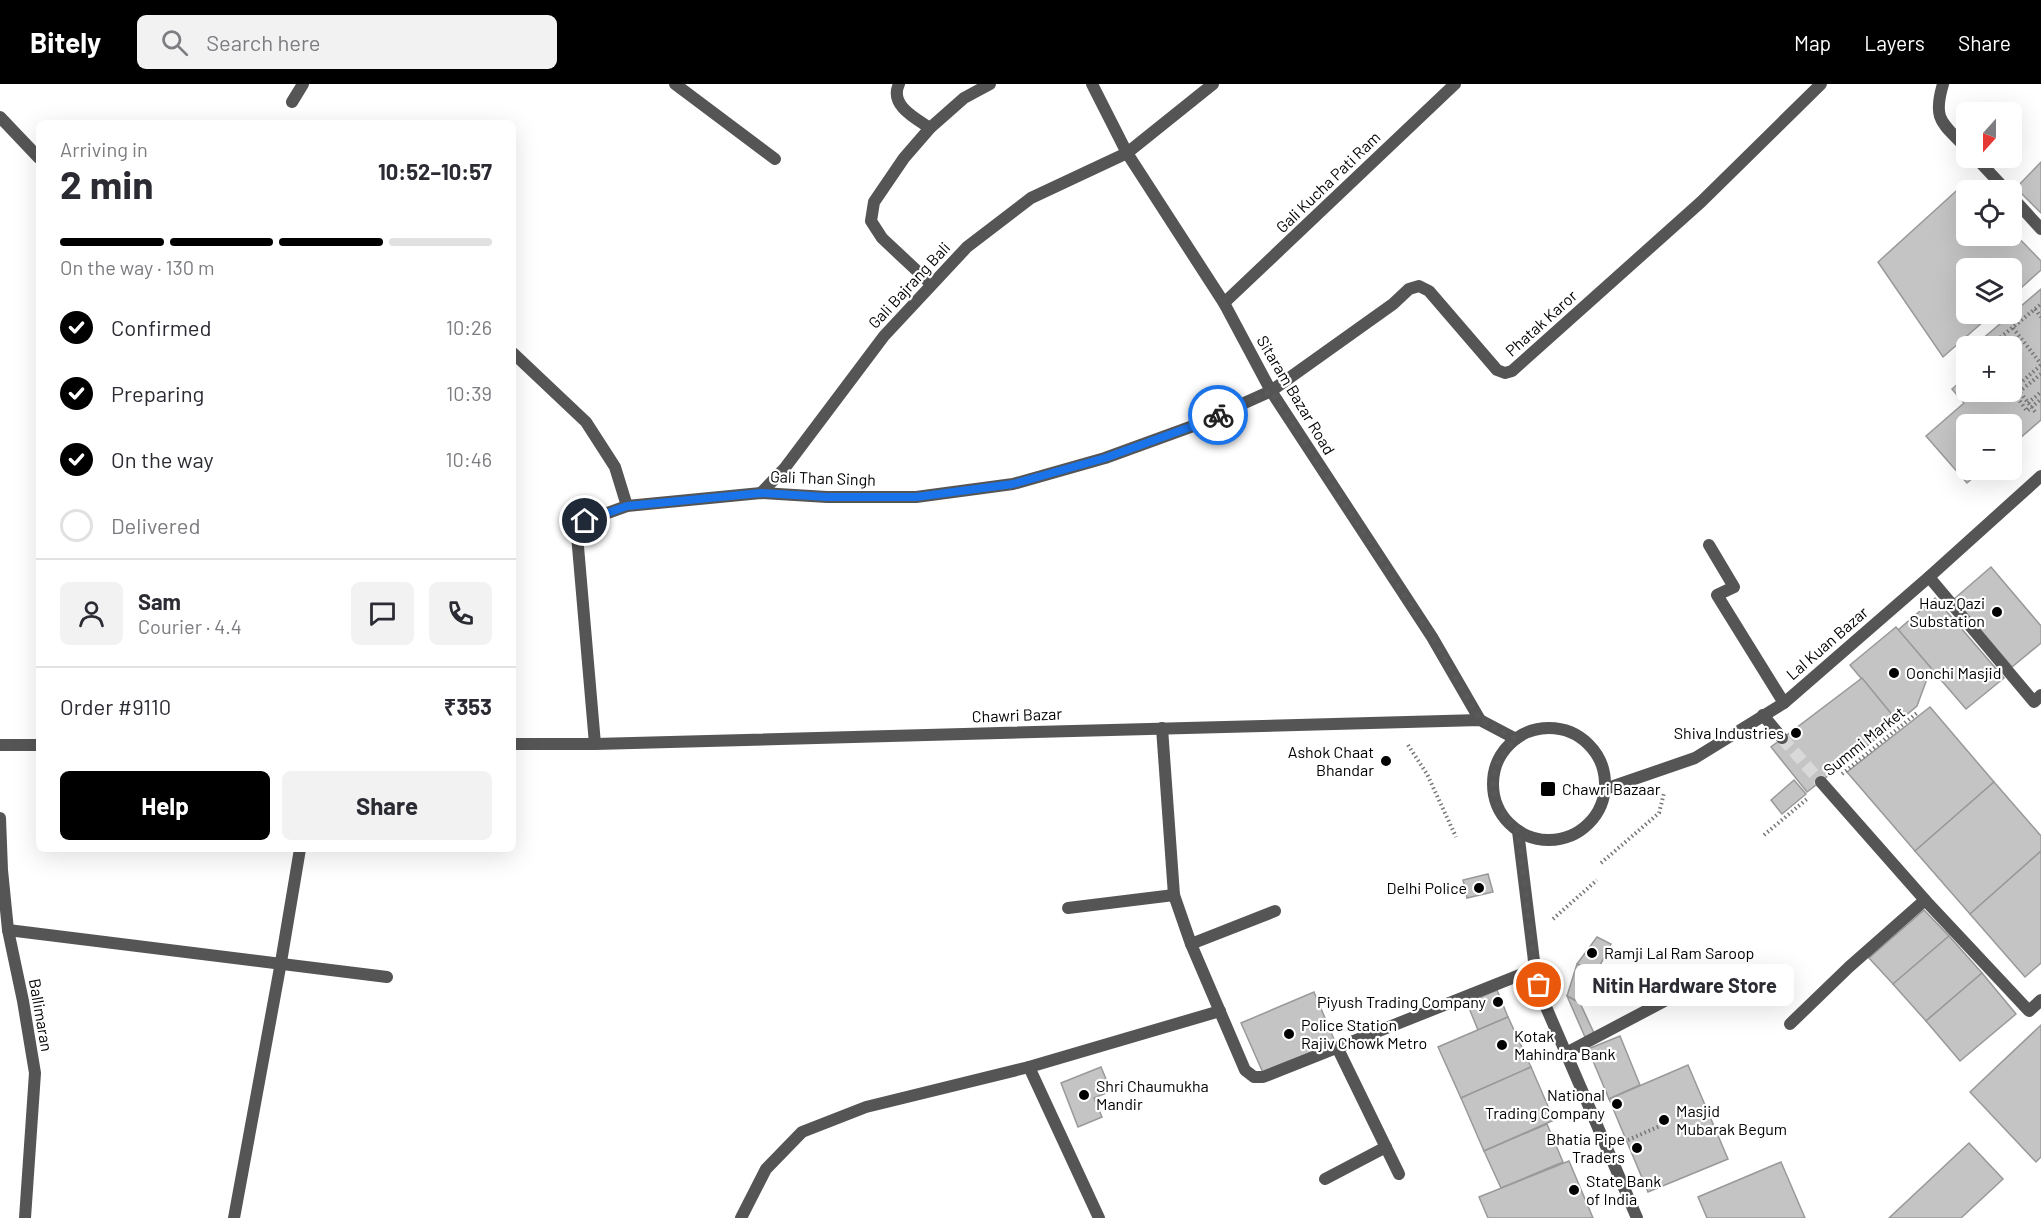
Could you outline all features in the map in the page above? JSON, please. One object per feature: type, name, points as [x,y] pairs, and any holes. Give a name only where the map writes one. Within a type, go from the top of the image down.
[{"type":"street","points":[[292,102],[303,84]]},
{"type":"street","points":[[675,84],[775,159]]},
{"type":"street","points":[[899,84],[896,89],[897,100],[904,110],[930,128]]},
{"type":"street","points":[[931,284],[882,238],[871,221],[874,202],[904,159],[930,128],[964,98],[990,84]]},
{"type":"street","name":"Sitaram Bazar Road","points":[[1092,84],[1127,153],[1224,303],[1271,391],[1432,637],[1480,720]]},
{"type":"street","name":"Gali Bajrang Bali","points":[[761,493],[784,469],[884,336],[967,247],[1031,198],[1127,153],[1213,84]]},
{"type":"street","name":"Gali Kucha Pati Ram","points":[[1224,303],[1455,84]]},
{"type":"street","name":"Phatak Karor","points":[[1271,391],[1393,304],[1409,289],[1419,286],[1429,291],[1497,370],[1505,373],[1512,371],[1701,202],[1821,84]]},
{"type":"street","points":[[1943,84],[1938,110],[1942,123],[1956,138]]},
{"type":"street","points":[[0,117],[36,155]]},
{"type":"street","points":[[1985,168],[1997,180]]},
{"type":"street","points":[[2022,208],[2041,229]]},
{"type":"street","points":[[516,356],[586,422],[615,467],[627,506]]},
{"type":"street","name":"Gali Than Singh","points":[[595,744],[577,535],[585,521],[627,506],[761,493],[827,497],[916,497],[1013,484],[1105,458],[1193,426],[1271,391]]},
{"type":"street","name":"Lal Kuan Bazar","points":[[1605,789],[1695,758],[1784,703],[2041,476]]},
{"type":"street","points":[[1709,545],[1734,586],[1717,596],[1784,703]]},
{"type":"street","points":[[1929,577],[2034,702],[2041,695]]},
{"type":"street","points":[[1764,715],[1782,738]]},
{"type":"street","name":"Chawri Bazar","points":[[516,744],[595,744],[1480,720],[1516,739]]},
{"type":"street","points":[[1162,728],[1174,895],[1191,944],[1245,1070],[1254,1077],[1263,1077],[1535,969]]},
{"type":"street","points":[[1545,728],[1564,730],[1582,739],[1596,753],[1604,770],[1605,789],[1601,808],[1590,824],[1574,835],[1555,840],[1535,839],[1518,831],[1504,818],[1495,800],[1493,781],[1495,770],[1503,753],[1516,739],[1545,728]]},
{"type":"street","points":[[0,745],[36,745]]},
{"type":"street","points":[[1823,785],[1925,900],[2029,1011],[2041,1000]]},
{"type":"street","name":"Ballimaran","points":[[0,818],[8,930],[35,1072],[25,1218]]},
{"type":"street","points":[[1518,831],[1535,969],[1543,1000],[1637,1218]]},
{"type":"street","points":[[234,1218],[299,852]]},
{"type":"street","points":[[1068,908],[1174,895]]},
{"type":"street","points":[[1790,1024],[1849,967],[1925,900]]},
{"type":"street","points":[[1191,944],[1275,911]]},
{"type":"street","points":[[8,930],[281,962],[387,977]]},
{"type":"street","points":[[1566,1053],[1674,996]]},
{"type":"street","points":[[741,1218],[766,1168],[802,1132],[866,1107],[1029,1067],[1220,1011]]},
{"type":"street","points":[[1337,1047],[1399,1174]]},
{"type":"street","points":[[1029,1067],[1099,1218]]},
{"type":"street","points":[[1325,1179],[1386,1147]]},
{"type":"path","points":[[2003,336],[2041,304]]},
{"type":"path","points":[[2035,309],[2041,317]]},
{"type":"path","points":[[2013,328],[2041,365],[2022,382]]},
{"type":"path","points":[[2022,390],[2041,374]]},
{"type":"path","points":[[2022,402],[2027,411],[2029,404],[2041,392]]},
{"type":"path","points":[[2022,396],[2036,413]]},
{"type":"path","points":[[2029,404],[2041,399]]},
{"type":"path","name":"Summi Market","points":[[1764,835],[1823,785],[1917,713]]},
{"type":"path","points":[[1427,774],[1456,837]]},
{"type":"path","points":[[1600,863],[1659,813]]},
{"type":"path","points":[[1544,926],[1598,880]]},
{"type":"path","points":[[1626,1141],[1660,1126]]},
{"type":"building","points":[[2041,162],[2041,213],[2022,194],[2022,182]]},
{"type":"building","points":[[1956,191],[1956,246],[2022,246],[2022,241],[2041,261],[2041,270],[2022,287],[2022,258],[1956,258],[1956,324],[1981,324],[1967,336],[1956,336],[1956,346],[1943,357],[1878,262]]},
{"type":"building","points":[[2041,289],[2041,420],[2022,436],[2022,414],[1956,414],[1956,470],[1926,436],[1963,402],[2022,402],[2022,336],[1986,336],[2000,324],[2022,324],[2022,305]]},
{"type":"building","name":"Hauz Qazi Substation","points":[[1991,567],[2041,626],[2041,643],[2012,667],[1954,599]]},
{"type":"building","points":[[1935,598],[2004,678],[1966,709],[1898,630]]},
{"type":"building","name":"Oonchi Masjid","points":[[1896,627],[1931,668],[1917,706],[1898,722],[1850,665]]},
{"type":"building","points":[[1862,678],[1898,722],[1807,792],[1771,747]]},
{"type":"building","points":[[1930,707],[1994,782],[1915,851],[1847,772]]},
{"type":"building","points":[[1794,780],[1806,794],[1782,814],[1771,800]]},
{"type":"building","points":[[1994,782],[2041,836],[2041,851],[1970,914],[1915,851]]},
{"type":"building","points":[[2041,851],[2041,963],[2025,977],[1970,914]]},
{"type":"building","points":[[1488,874],[1493,892],[1467,898],[1463,880]]},
{"type":"building","points":[[1924,910],[1949,936],[1893,984],[1869,958]]},
{"type":"building","points":[[1949,936],[1982,973],[1926,1021],[1893,984]]},
{"type":"building","points":[[1597,937],[1611,944],[1596,973],[1577,964]]},
{"type":"building","points":[[1577,964],[1596,973],[1580,1003],[1567,996]]},
{"type":"building","points":[[1982,973],[2016,1014],[1960,1061],[1926,1021]]},
{"type":"building","points":[[1497,990],[1508,1017],[1478,1030],[1467,1003]]},
{"type":"building","name":"Police Station Rajiv Chowk Metro","points":[[1314,992],[1336,1044],[1264,1075],[1241,1023]]},
{"type":"building","points":[[1567,996],[1580,1003],[1594,1033],[1585,1037]]},
{"type":"building","points":[[1508,1017],[1531,1067],[1461,1098],[1438,1047]]},
{"type":"building","points":[[2041,1025],[2041,1157],[2036,1162],[1970,1092]]},
{"type":"building","points":[[1620,1036],[1640,1085],[1609,1099],[1588,1049]]},
{"type":"building","name":"Masjid Mubarak Begum","points":[[1688,1065],[1728,1159],[1648,1192],[1609,1099]]},
{"type":"building","name":"Shri Chaumukha Mandir","points":[[1101,1067],[1111,1091],[1094,1098],[1102,1117],[1078,1127],[1061,1083]]},
{"type":"building","points":[[1531,1067],[1554,1120],[1484,1151],[1461,1098]]},
{"type":"building","points":[[1547,1124],[1563,1162],[1501,1188],[1484,1151]]},
{"type":"building","points":[[1969,1143],[2003,1179],[1961,1218],[1889,1218]]},
{"type":"building","points":[[1569,1161],[1593,1218],[1488,1218],[1479,1197]]},
{"type":"building","points":[[1781,1162],[1805,1218],[1707,1218],[1698,1197]]},
{"type":"tunnel","points":[[1782,738],[1821,782]]},
{"type":"way so far","points":[[1218,415],[1271,391],[1432,637],[1480,720],[1516,739],[1503,753],[1495,770],[1493,781],[1495,800],[1504,818],[1518,831],[1535,969],[1539,985]]},
{"type":"place","name":"Hauz Qazi Substation","points":[[1997,612]]},
{"type":"place","name":"Oonchi Masjid","points":[[1894,673]]},
{"type":"place","name":"Shiva Industries","points":[[1796,733]]},
{"type":"place","name":"Ashok Chaat Bhandar","points":[[1386,761]]},
{"type":"place","name":"Chawri Bazaar","points":[[1548,789]]},
{"type":"place","name":"Delhi Police","points":[[1479,888]]},
{"type":"place","name":"Ramji Lal Ram Saroop","points":[[1592,953]]},
{"type":"place","name":"Nitin Hardware Store","points":[[1539,985]]},
{"type":"place","name":"Piyush Trading Company","points":[[1498,1002]]},
{"type":"place","name":"Police Station Rajiv Chowk Metro","points":[[1289,1034]]},
{"type":"place","name":"Kotak Mahindra Bank","points":[[1502,1045]]},
{"type":"place","name":"Shri Chaumukha Mandir","points":[[1084,1095]]},
{"type":"place","name":"National Trading Company","points":[[1617,1104]]},
{"type":"place","name":"Masjid Mubarak Begum","points":[[1664,1120]]},
{"type":"place","name":"Bhatia Pipe Traders","points":[[1637,1148]]},
{"type":"place","name":"State Bank of India","points":[[1574,1190]]},
{"type":"route","points":[[585,521],[627,506],[761,493],[827,497],[916,497],[1013,484],[1105,458],[1218,415]]}]
